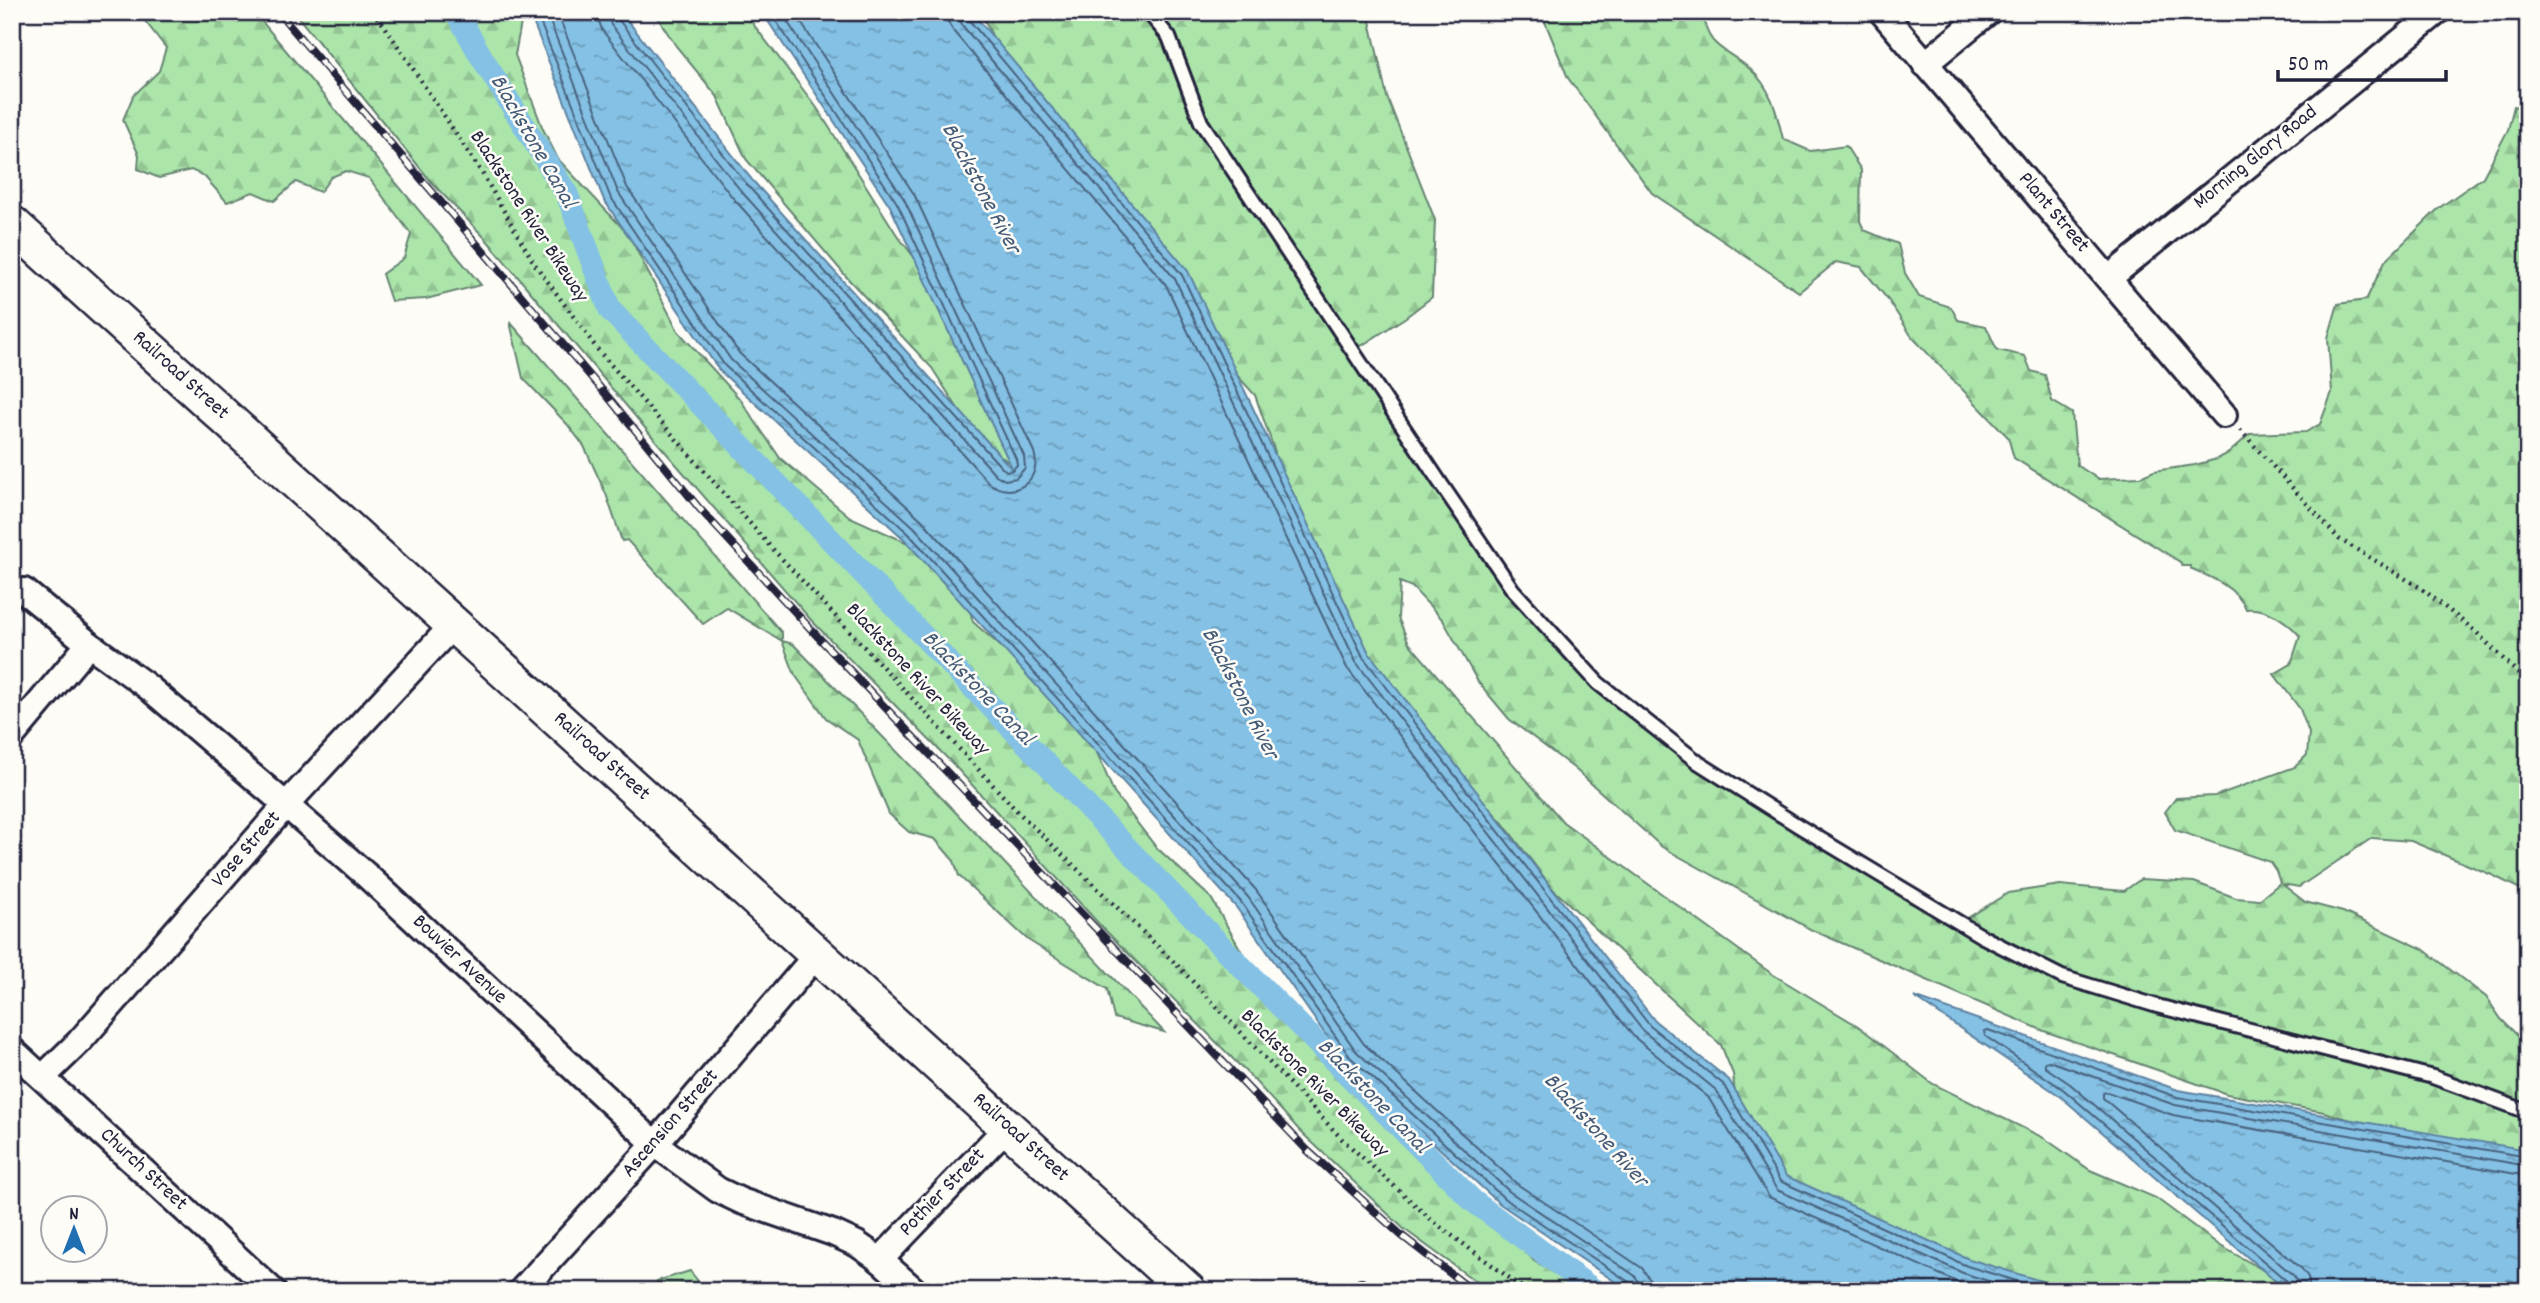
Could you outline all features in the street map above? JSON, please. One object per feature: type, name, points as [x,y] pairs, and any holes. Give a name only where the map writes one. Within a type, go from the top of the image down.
[{"type":"street","name":"Plant Street","points":[[1882,12],[2224,415]]},
{"type":"street","points":[[1925,64],[1988,12]]},
{"type":"street","name":"Morning Glory Road","points":[[2109,278],[2437,12]]},
{"type":"street","name":"Railroad Street","points":[[12,223],[818,953],[1185,1290]]},
{"type":"street","name":"Bouvier Avenue","points":[[24,592],[148,687],[286,805],[385,892],[655,1144],[718,1190],[857,1244],[880,1259],[915,1291]]},
{"type":"street","name":"Vose Street","points":[[43,1077],[79,1042],[286,805],[453,625]]},
{"type":"street","points":[[12,736],[89,644]]},
{"type":"street","name":"Ascension Street","points":[[521,1291],[655,1144],[818,953]]},
{"type":"street","name":"Church Street","points":[[12,1050],[273,1291]]},
{"type":"street","name":"Pothier Street","points":[[880,1259],[1007,1127]]},
{"type":"lane","points":[[1148,12],[1169,37],[1201,122],[1441,484],[1513,590],[1598,683],[1699,763],[1983,937],[2062,977],[2157,1006],[2433,1077],[2528,1112]]},
{"type":"path","name":"Blackstone River Bikeway","points":[[372,12],[384,25],[482,173],[534,263],[598,350],[769,545],[1019,813],[1175,964],[1342,1139],[1434,1223],[1527,1291]]},
{"type":"path","points":[[2224,415],[2265,455],[2339,539],[2421,588],[2476,632],[2528,683]]},
{"type":"green space","points":[[138,12],[254,12],[481,285],[426,299],[391,301],[382,274],[404,258],[411,234],[369,178],[346,171],[331,177],[320,192],[296,182],[274,201],[253,192],[227,202],[204,176],[191,170],[159,178],[138,169],[139,155],[123,120],[133,96],[159,71],[166,48]]},
{"type":"green space","points":[[294,12],[523,12],[515,55],[543,129],[558,159],[629,235],[678,331],[740,399],[780,458],[850,517],[950,562],[962,581],[973,622],[1040,681],[1088,731],[1114,793],[1156,847],[1211,898],[1267,996],[1330,1071],[1407,1147],[1483,1202],[1534,1261],[1585,1291],[1489,1291],[1404,1229],[1300,1131],[1254,1080],[1099,924],[952,763],[811,620],[486,239],[433,184]]},
{"type":"green space","points":[[654,12],[744,12],[817,108],[897,235],[956,311],[1019,466],[1007,461],[976,437],[932,368],[850,281],[746,159],[717,96],[676,46]]},
{"type":"green space","points":[[981,12],[1368,12],[1387,97],[1435,220],[1432,297],[1355,350],[1509,586],[1593,678],[1697,760],[1961,922],[2008,893],[2060,885],[2124,891],[2141,879],[2194,882],[2236,898],[2259,900],[2280,883],[2270,862],[2175,830],[2165,812],[2176,798],[2215,796],[2295,767],[2307,755],[2309,733],[2300,709],[2274,674],[2291,664],[2300,636],[2276,616],[2261,610],[2246,609],[2242,601],[2222,584],[2190,566],[2182,566],[2180,562],[2014,458],[2008,437],[1912,337],[1889,301],[1861,267],[1836,262],[1799,292],[1652,193],[1568,78],[1541,12],[1703,12],[1708,34],[1713,41],[1750,69],[1763,84],[1775,110],[1783,139],[1810,151],[1846,146],[1861,170],[1860,221],[1864,230],[1898,244],[1905,273],[1919,297],[1951,307],[1958,320],[1986,326],[1997,350],[2025,356],[2031,371],[2045,375],[2052,401],[2072,413],[2077,465],[2098,479],[2140,477],[2154,471],[2195,465],[2229,453],[2250,434],[2306,432],[2320,424],[2332,392],[2328,338],[2338,304],[2366,300],[2385,261],[2439,208],[2483,177],[2508,130],[2514,106],[2528,110],[2528,893],[2411,841],[2372,838],[2299,887],[2282,884],[2305,902],[2343,912],[2423,949],[2486,997],[2501,1019],[2528,1046],[2528,1168],[2491,1162],[2324,1112],[2227,1094],[2044,1031],[1812,930],[1662,847],[1575,769],[1509,719],[1478,682],[1443,620],[1412,587],[1400,582],[1398,618],[1409,643],[1563,822],[1772,974],[1858,1026],[1933,1084],[2044,1138],[2090,1170],[2156,1198],[2219,1245],[2270,1274],[2283,1284],[2283,1291],[1982,1291],[1741,1166],[1733,1074],[1721,1045],[1553,889],[1502,822],[1402,716],[1277,525],[1275,452],[1255,395],[1204,339],[993,38]]},
{"type":"green space","points":[[510,322],[782,633],[782,641],[727,608],[703,624],[627,540],[622,541],[606,494],[584,446],[523,378]]},
{"type":"green space","points":[[782,641],[793,644],[1164,1032],[1114,1018],[1107,989],[1028,940],[959,876],[954,861],[935,839],[909,832],[889,814],[858,740],[826,718],[795,675]]},
{"type":"green space","points":[[690,1271],[706,1291],[655,1291],[657,1281]]},
{"type":"water","name":"Blackstone River","points":[[529,12],[621,12],[753,181],[1013,470],[890,206],[762,12],[972,12],[1188,271],[1369,653],[1655,1021],[1729,1080],[1786,1176],[1969,1259],[2074,1291],[1629,1291],[1500,1204],[1344,1061],[1236,907],[903,538],[719,370],[604,200]]},
{"type":"water","points":[[1914,997],[2178,1090],[2528,1150],[2528,1291],[2287,1291],[2060,1096]]},
{"type":"waterway","name":"Blackstone Canal","points":[[456,12],[567,194],[610,310],[1224,949],[1473,1201],[1595,1291]]},
{"type":"railway","points":[[278,12],[609,398],[699,508],[820,639],[1307,1150],[1401,1235],[1473,1291]]}]
